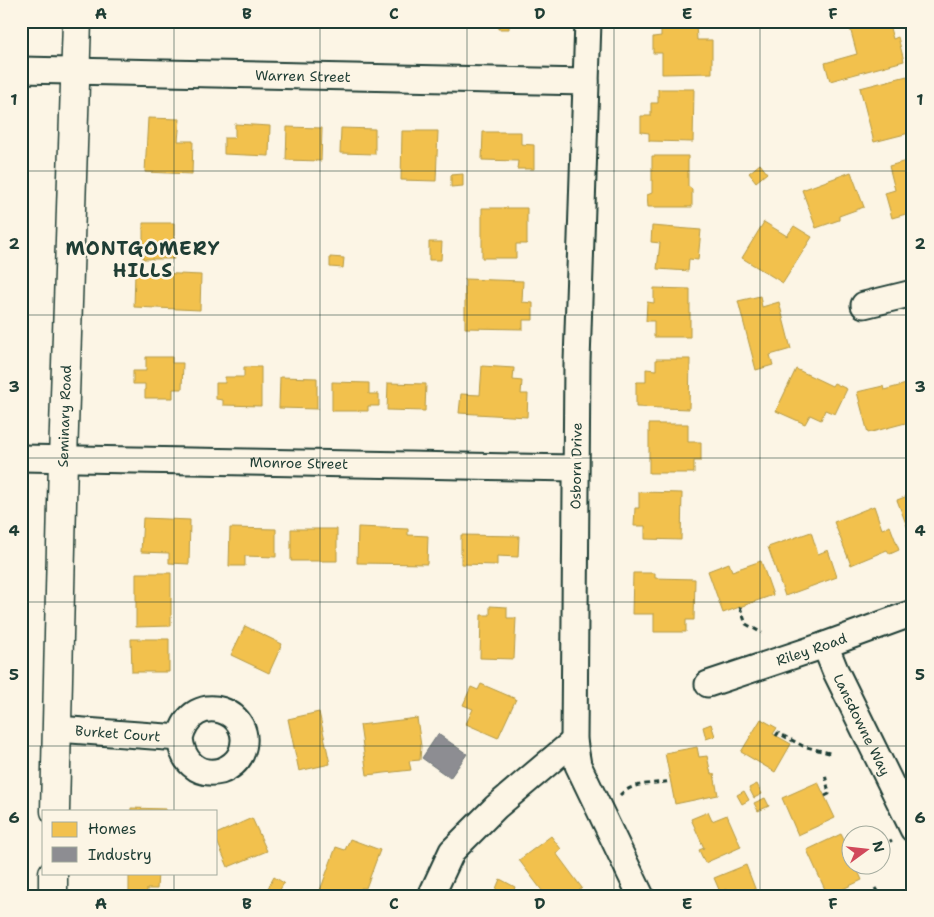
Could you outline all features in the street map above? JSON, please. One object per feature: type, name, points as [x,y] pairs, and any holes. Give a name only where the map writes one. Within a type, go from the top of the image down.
[{"type":"main road","name":"Seminary Road","points":[[55,810],[63,459],[77,21]]},
{"type":"main road","points":[[53,874],[53,896]]},
{"type":"street","name":"Osborn Drive","points":[[588,21],[575,468],[574,741],[578,765],[642,896]]},
{"type":"street","name":"Warren Street","points":[[21,70],[586,82]]},
{"type":"street","points":[[864,305],[913,293]]},
{"type":"street","name":"Monroe Street","points":[[21,458],[575,468]]},
{"type":"street","name":"Riley Road","points":[[708,684],[913,613]]},
{"type":"street","name":"Lansdowne Way","points":[[825,645],[835,670],[913,829]]},
{"type":"street","name":"Burket Court","points":[[58,729],[180,738]]},
{"type":"street","points":[[431,896],[452,851],[496,807],[574,741]]},
{"type":"path","points":[[740,607],[746,624],[762,633]]},
{"type":"path","points":[[776,736],[778,733],[803,746],[833,754]]},
{"type":"path","points":[[825,774],[829,794],[825,796]]},
{"type":"path","points":[[600,810],[628,788],[671,780]]},
{"type":"path","points":[[875,888],[880,896]]},
{"type":"building: Homes","points":[[484,21],[523,21],[523,25],[509,25],[509,29],[498,29],[499,23],[484,23]]},
{"type":"building: Homes","points":[[857,21],[888,21],[893,39],[898,37],[904,61],[830,81],[825,63],[857,54],[849,24]]},
{"type":"building: Homes","points":[[696,23],[697,40],[712,40],[712,73],[662,74],[662,53],[653,53],[653,37],[661,36],[661,24]]},
{"type":"building: Homes","points":[[907,76],[913,99],[913,132],[874,142],[860,88]]},
{"type":"building: Homes","points":[[658,89],[694,89],[693,142],[649,141],[649,133],[641,132],[641,116],[651,116],[651,103],[658,103]]},
{"type":"building: Homes","points":[[148,118],[180,119],[178,141],[193,141],[192,174],[145,172]]},
{"type":"building: Homes","points":[[235,124],[270,126],[269,156],[224,154],[224,138],[235,138]]},
{"type":"building: Homes","points":[[287,127],[322,128],[321,161],[286,160]]},
{"type":"building: Homes","points":[[341,128],[375,129],[375,154],[340,153]]},
{"type":"building: Homes","points":[[402,131],[438,131],[436,181],[401,180]]},
{"type":"building: Homes","points":[[483,132],[521,132],[521,144],[534,145],[534,169],[517,169],[518,161],[482,160]]},
{"type":"building: Homes","points":[[652,156],[688,156],[688,186],[692,189],[692,207],[648,207],[647,195],[652,193]]},
{"type":"building: Homes","points":[[913,159],[913,212],[892,218],[885,193],[895,190],[889,166]]},
{"type":"building: Homes","points":[[760,164],[767,173],[756,182],[749,173]]},
{"type":"building: Homes","points":[[851,172],[864,207],[839,216],[839,220],[816,228],[802,190]]},
{"type":"building: Homes","points":[[463,174],[463,186],[451,187],[451,175]]},
{"type":"building: Homes","points":[[482,208],[527,208],[527,244],[516,244],[516,258],[482,258]]},
{"type":"building: Homes","points":[[764,222],[787,236],[794,226],[812,237],[783,283],[742,258]]},
{"type":"building: Homes","points":[[143,223],[174,223],[174,259],[143,259]]},
{"type":"building: Homes","points":[[652,226],[701,230],[698,260],[689,259],[688,271],[657,269],[660,243],[651,242]]},
{"type":"building: Homes","points":[[429,242],[442,242],[441,260],[429,260]]},
{"type":"building: Homes","points":[[330,257],[344,258],[343,268],[330,267]]},
{"type":"building: Homes","points":[[135,272],[201,275],[200,310],[134,307]]},
{"type":"building: Homes","points":[[465,279],[523,281],[522,302],[533,303],[533,320],[523,320],[523,329],[465,328]]},
{"type":"building: Homes","points":[[654,288],[690,289],[690,337],[654,337],[654,321],[646,321],[647,302],[654,303]]},
{"type":"building: Homes","points":[[760,296],[762,307],[779,302],[791,349],[770,355],[773,365],[756,370],[738,301]]},
{"type":"building: Homes","points":[[21,328],[24,328],[25,354],[21,354]]},
{"type":"building: Homes","points":[[146,357],[172,357],[172,363],[183,363],[182,389],[173,389],[173,398],[145,398],[145,384],[133,384],[133,371],[146,371]]},
{"type":"building: Homes","points":[[656,359],[690,359],[689,409],[636,407],[636,382],[646,382],[646,369],[656,370]]},
{"type":"building: Homes","points":[[482,366],[514,368],[513,380],[522,381],[521,394],[528,394],[527,417],[459,413],[461,394],[480,395]]},
{"type":"building: Homes","points":[[244,367],[261,367],[261,406],[223,405],[223,400],[216,399],[216,383],[225,383],[225,377],[244,377]]},
{"type":"building: Homes","points":[[796,369],[832,386],[834,383],[847,389],[835,414],[825,410],[821,420],[810,415],[805,424],[776,411]]},
{"type":"building: Homes","points":[[280,377],[317,378],[317,409],[279,408]]},
{"type":"building: Homes","points":[[332,382],[369,383],[369,394],[379,394],[379,406],[368,406],[368,411],[332,411]]},
{"type":"building: Homes","points":[[388,383],[426,384],[425,411],[387,410]]},
{"type":"building: Homes","points":[[910,383],[913,396],[913,421],[868,433],[857,392],[883,386],[884,390]]},
{"type":"building: Homes","points":[[649,424],[688,424],[688,442],[701,442],[701,461],[694,461],[694,473],[649,473]]},
{"type":"building: Homes","points":[[639,492],[682,493],[681,540],[645,539],[645,526],[634,526],[635,508],[639,508]]},
{"type":"building: Homes","points":[[913,494],[913,542],[897,500]]},
{"type":"building: Homes","points":[[874,506],[882,529],[890,526],[899,550],[890,554],[887,550],[851,565],[834,522]]},
{"type":"building: Homes","points":[[143,518],[190,520],[189,564],[169,563],[169,553],[141,552]]},
{"type":"building: Homes","points":[[358,527],[408,529],[408,535],[428,536],[427,564],[357,563]]},
{"type":"building: Homes","points":[[230,528],[276,529],[276,557],[245,556],[245,566],[229,566]]},
{"type":"building: Homes","points":[[291,529],[337,529],[337,561],[291,561]]},
{"type":"building: Homes","points":[[811,532],[818,554],[828,550],[837,577],[785,596],[768,547]]},
{"type":"building: Homes","points":[[461,535],[519,536],[518,557],[497,556],[497,565],[461,564]]},
{"type":"building: Homes","points":[[761,561],[773,595],[723,613],[708,571],[729,563],[732,571]]},
{"type":"building: Homes","points":[[136,573],[171,573],[171,626],[136,627]]},
{"type":"building: Homes","points":[[633,573],[655,573],[655,578],[695,579],[694,620],[686,620],[686,632],[654,632],[654,614],[632,614]]},
{"type":"building: Homes","points":[[490,606],[507,607],[507,618],[516,618],[514,659],[480,658],[481,615],[490,615]]},
{"type":"building: Homes","points":[[245,626],[282,644],[269,673],[231,655]]},
{"type":"building: Homes","points":[[131,639],[169,639],[169,672],[132,672]]},
{"type":"building: Homes","points":[[481,684],[516,699],[498,738],[466,724],[473,709],[463,705],[471,687],[478,690]]},
{"type":"building: Homes","points":[[319,712],[330,764],[299,771],[288,719]]},
{"type":"building: Homes","points":[[417,718],[421,746],[420,760],[409,761],[411,770],[367,775],[360,725]]},
{"type":"building: Homes","points":[[761,719],[777,728],[773,734],[791,744],[775,772],[741,752]]},
{"type":"building: Homes","points":[[711,724],[715,736],[706,739],[703,727]]},
{"type":"building: Homes","points":[[697,747],[699,757],[707,756],[711,774],[714,774],[718,795],[675,804],[665,753]]},
{"type":"building: Homes","points":[[818,782],[835,818],[798,835],[782,798]]},
{"type":"building: Homes","points":[[757,784],[762,794],[754,798],[749,788]]},
{"type":"building: Homes","points":[[744,791],[749,800],[742,804],[737,795]]},
{"type":"building: Homes","points":[[765,798],[769,806],[758,811],[754,803]]},
{"type":"building: Homes","points":[[131,808],[166,809],[166,810],[131,810]]},
{"type":"building: Homes","points":[[708,812],[712,821],[727,815],[741,847],[705,863],[699,850],[704,848],[691,819]]},
{"type":"building: Homes","points":[[252,818],[267,851],[228,867],[218,844],[218,833]]},
{"type":"building: Homes","points":[[841,834],[842,874],[859,874],[862,880],[828,896],[807,850]]},
{"type":"building: Homes","points":[[551,836],[561,849],[556,853],[582,888],[571,896],[546,896],[519,860]]},
{"type":"building: Homes","points":[[350,839],[380,850],[366,888],[361,888],[358,896],[318,896],[336,847],[345,850]]},
{"type":"building: Homes","points":[[746,865],[758,896],[730,896],[727,889],[720,892],[714,878]]},
{"type":"building: Homes","points":[[129,874],[158,874],[157,889],[147,889],[147,896],[129,896]]},
{"type":"building: Homes","points":[[274,877],[284,883],[278,893],[268,888]]},
{"type":"building: Homes","points":[[500,879],[515,887],[512,896],[493,896]]},
{"type":"building: Industry","points":[[438,734],[467,754],[450,778],[422,758]]},
{"type":"district","name":"MONTGOMERY HILLS","points":[[143,259]]}]
